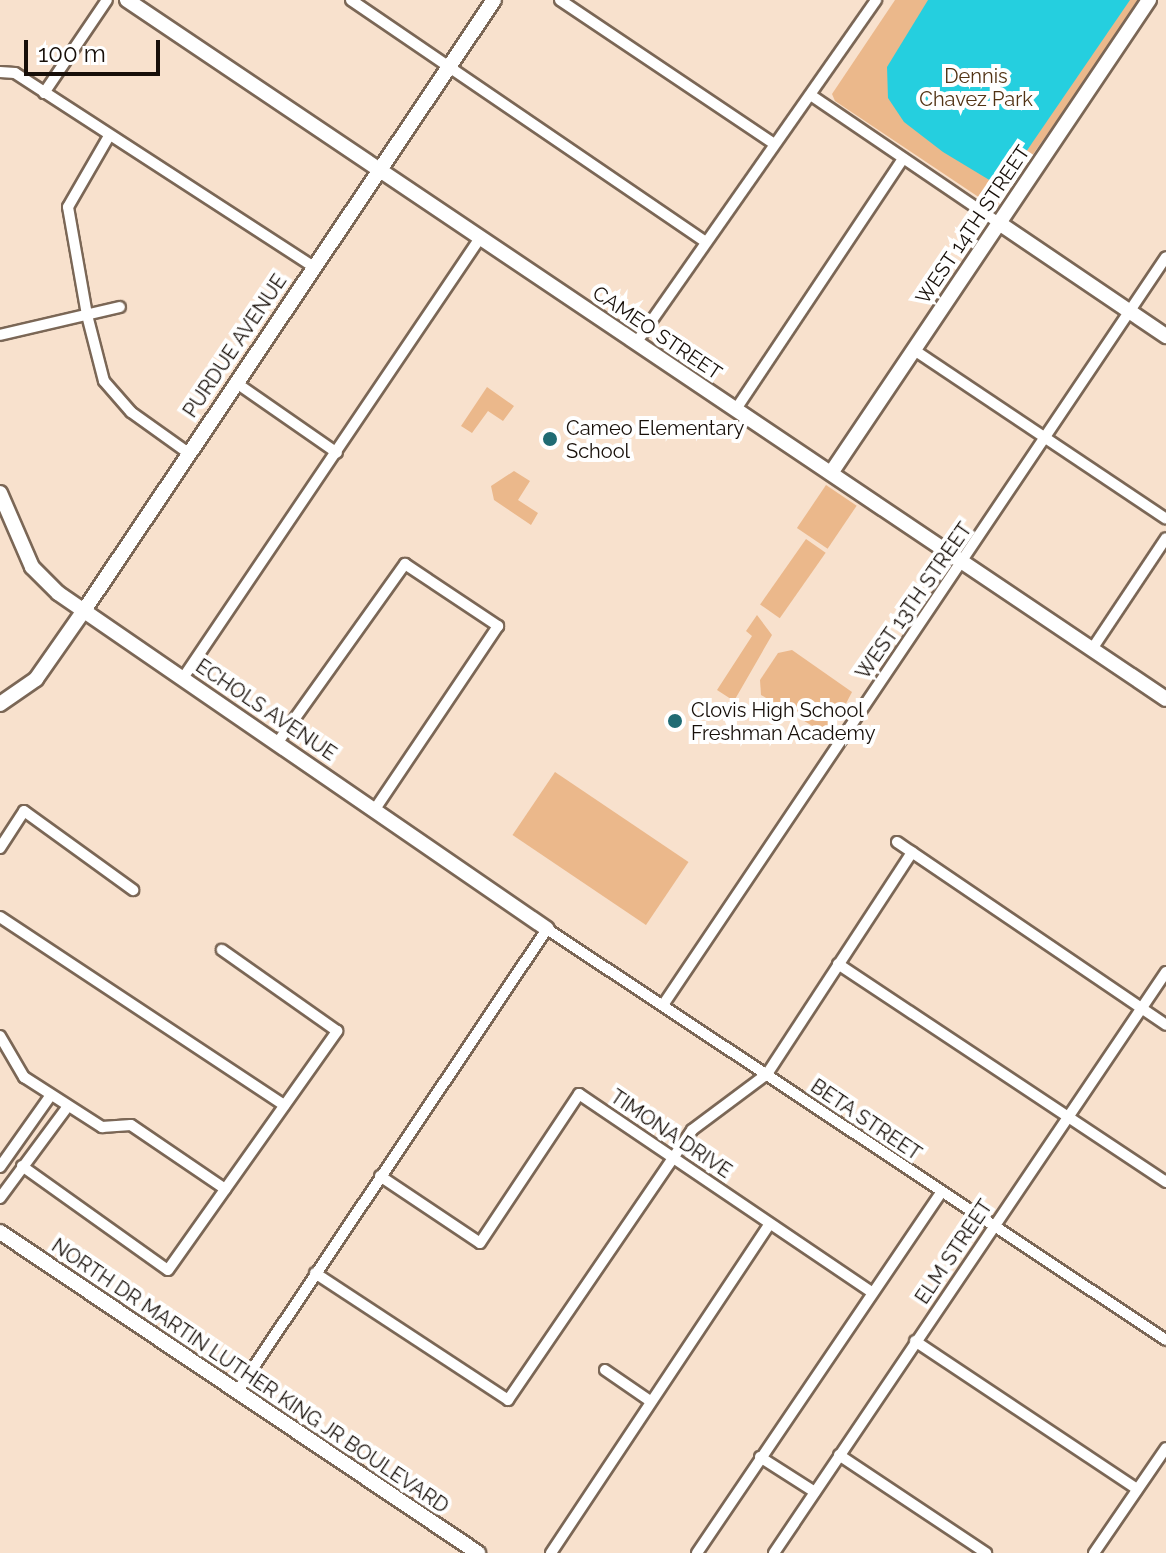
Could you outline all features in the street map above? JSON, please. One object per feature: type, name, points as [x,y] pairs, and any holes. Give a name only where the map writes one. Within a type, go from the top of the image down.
[{"type":"street","points":[[44,93],[107,0]]},
{"type":"street","name":"CAMEO STREET","points":[[127,0],[1166,699]]},
{"type":"street","points":[[351,0],[446,68],[704,241]]},
{"type":"street","name":"PURDUE AVENUE","points":[[0,704],[36,679],[494,0]]},
{"type":"street","points":[[560,0],[771,142]]},
{"type":"street","points":[[636,343],[771,142],[812,96],[876,0]]},
{"type":"street","name":"WEST 14TH STREET","points":[[831,473],[1149,0]]},
{"type":"street","points":[[0,72],[15,73],[312,266]]},
{"type":"street","points":[[812,96],[1166,336]]},
{"type":"street","points":[[109,136],[68,207],[87,315],[104,381],[131,412],[187,452]]},
{"type":"street","points":[[736,409],[903,159]]},
{"type":"street","points":[[183,678],[480,238]]},
{"type":"street","name":"WEST 13TH STREET","points":[[663,1005],[961,561],[1047,440],[1166,257]]},
{"type":"street","points":[[0,335],[120,307]]},
{"type":"street","points":[[914,350],[1166,519]]},
{"type":"street","points":[[235,382],[337,453]]},
{"type":"street","name":"ECHOLS AVENUE","points":[[0,493],[32,567],[83,612],[278,742],[547,929]]},
{"type":"street","points":[[1092,649],[1166,538]]},
{"type":"street","points":[[278,742],[405,564],[498,626],[375,809]]},
{"type":"street","points":[[0,848],[24,811],[133,890]]},
{"type":"street","points":[[897,842],[1166,1025]]},
{"type":"street","points":[[315,1273],[508,1400],[671,1156],[692,1130],[767,1074],[912,852]]},
{"type":"street","points":[[0,917],[284,1105]]},
{"type":"street","points":[[239,1389],[547,929]]},
{"type":"street","name":"BETA STREET","points":[[547,929],[993,1227],[1166,1338]]},
{"type":"street","points":[[22,1166],[168,1270],[337,1031],[222,950]]},
{"type":"street","points":[[838,964],[1166,1182]]},
{"type":"street","name":"ELM STREET","points":[[774,1553],[1166,972]]},
{"type":"street","points":[[0,1036],[24,1077],[68,1106],[118,1130],[131,1125],[225,1189]]},
{"type":"street","name":"TIMONA DRIVE","points":[[380,1176],[480,1243],[579,1094],[871,1292]]},
{"type":"street","points":[[0,1167],[4,1153],[51,1095]]},
{"type":"street","points":[[0,1198],[68,1106]]},
{"type":"street","points":[[697,1553],[941,1192]]},
{"type":"street","points":[[551,1553],[770,1224]]},
{"type":"street","name":"NORTH DR MARTIN LUTHER KING JR BOULEVARD","points":[[0,1232],[239,1389],[478,1553]]},
{"type":"street","points":[[915,1341],[1137,1489]]},
{"type":"street","points":[[605,1370],[650,1401]]},
{"type":"street","points":[[1094,1553],[1166,1448]]},
{"type":"street","points":[[839,1455],[986,1553]]},
{"type":"street","points":[[760,1457],[815,1492]]},
{"type":"green space","name":"Dennis Chavez Park","points":[[895,0],[1142,0],[995,208],[835,101],[832,94]]},
{"type":"green space","points":[[487,387],[514,406],[503,421],[488,411],[472,433],[461,426]]},
{"type":"green space","points":[[514,471],[530,481],[518,500],[538,513],[531,525],[494,500],[491,486]]},
{"type":"green space","points":[[826,485],[857,506],[828,549],[797,528]]},
{"type":"green space","points":[[806,539],[826,553],[780,618],[760,605]]},
{"type":"green space","points":[[757,615],[772,635],[734,701],[717,690],[752,636],[746,631]]},
{"type":"green space","points":[[792,650],[852,692],[829,736],[761,695],[760,680],[778,653]]},
{"type":"green space","points":[[555,772],[688,862],[646,925],[513,835]]},
{"type":"water","name":"Dennis Chavez Park","points":[[928,0],[1130,0],[1006,181],[991,181],[943,152],[904,122],[888,98],[887,67]]},
{"type":"place","name":"Cameo Elementary School","points":[[550,439]]},
{"type":"place","name":"Clovis High School Freshman Academy","points":[[675,721]]}]
